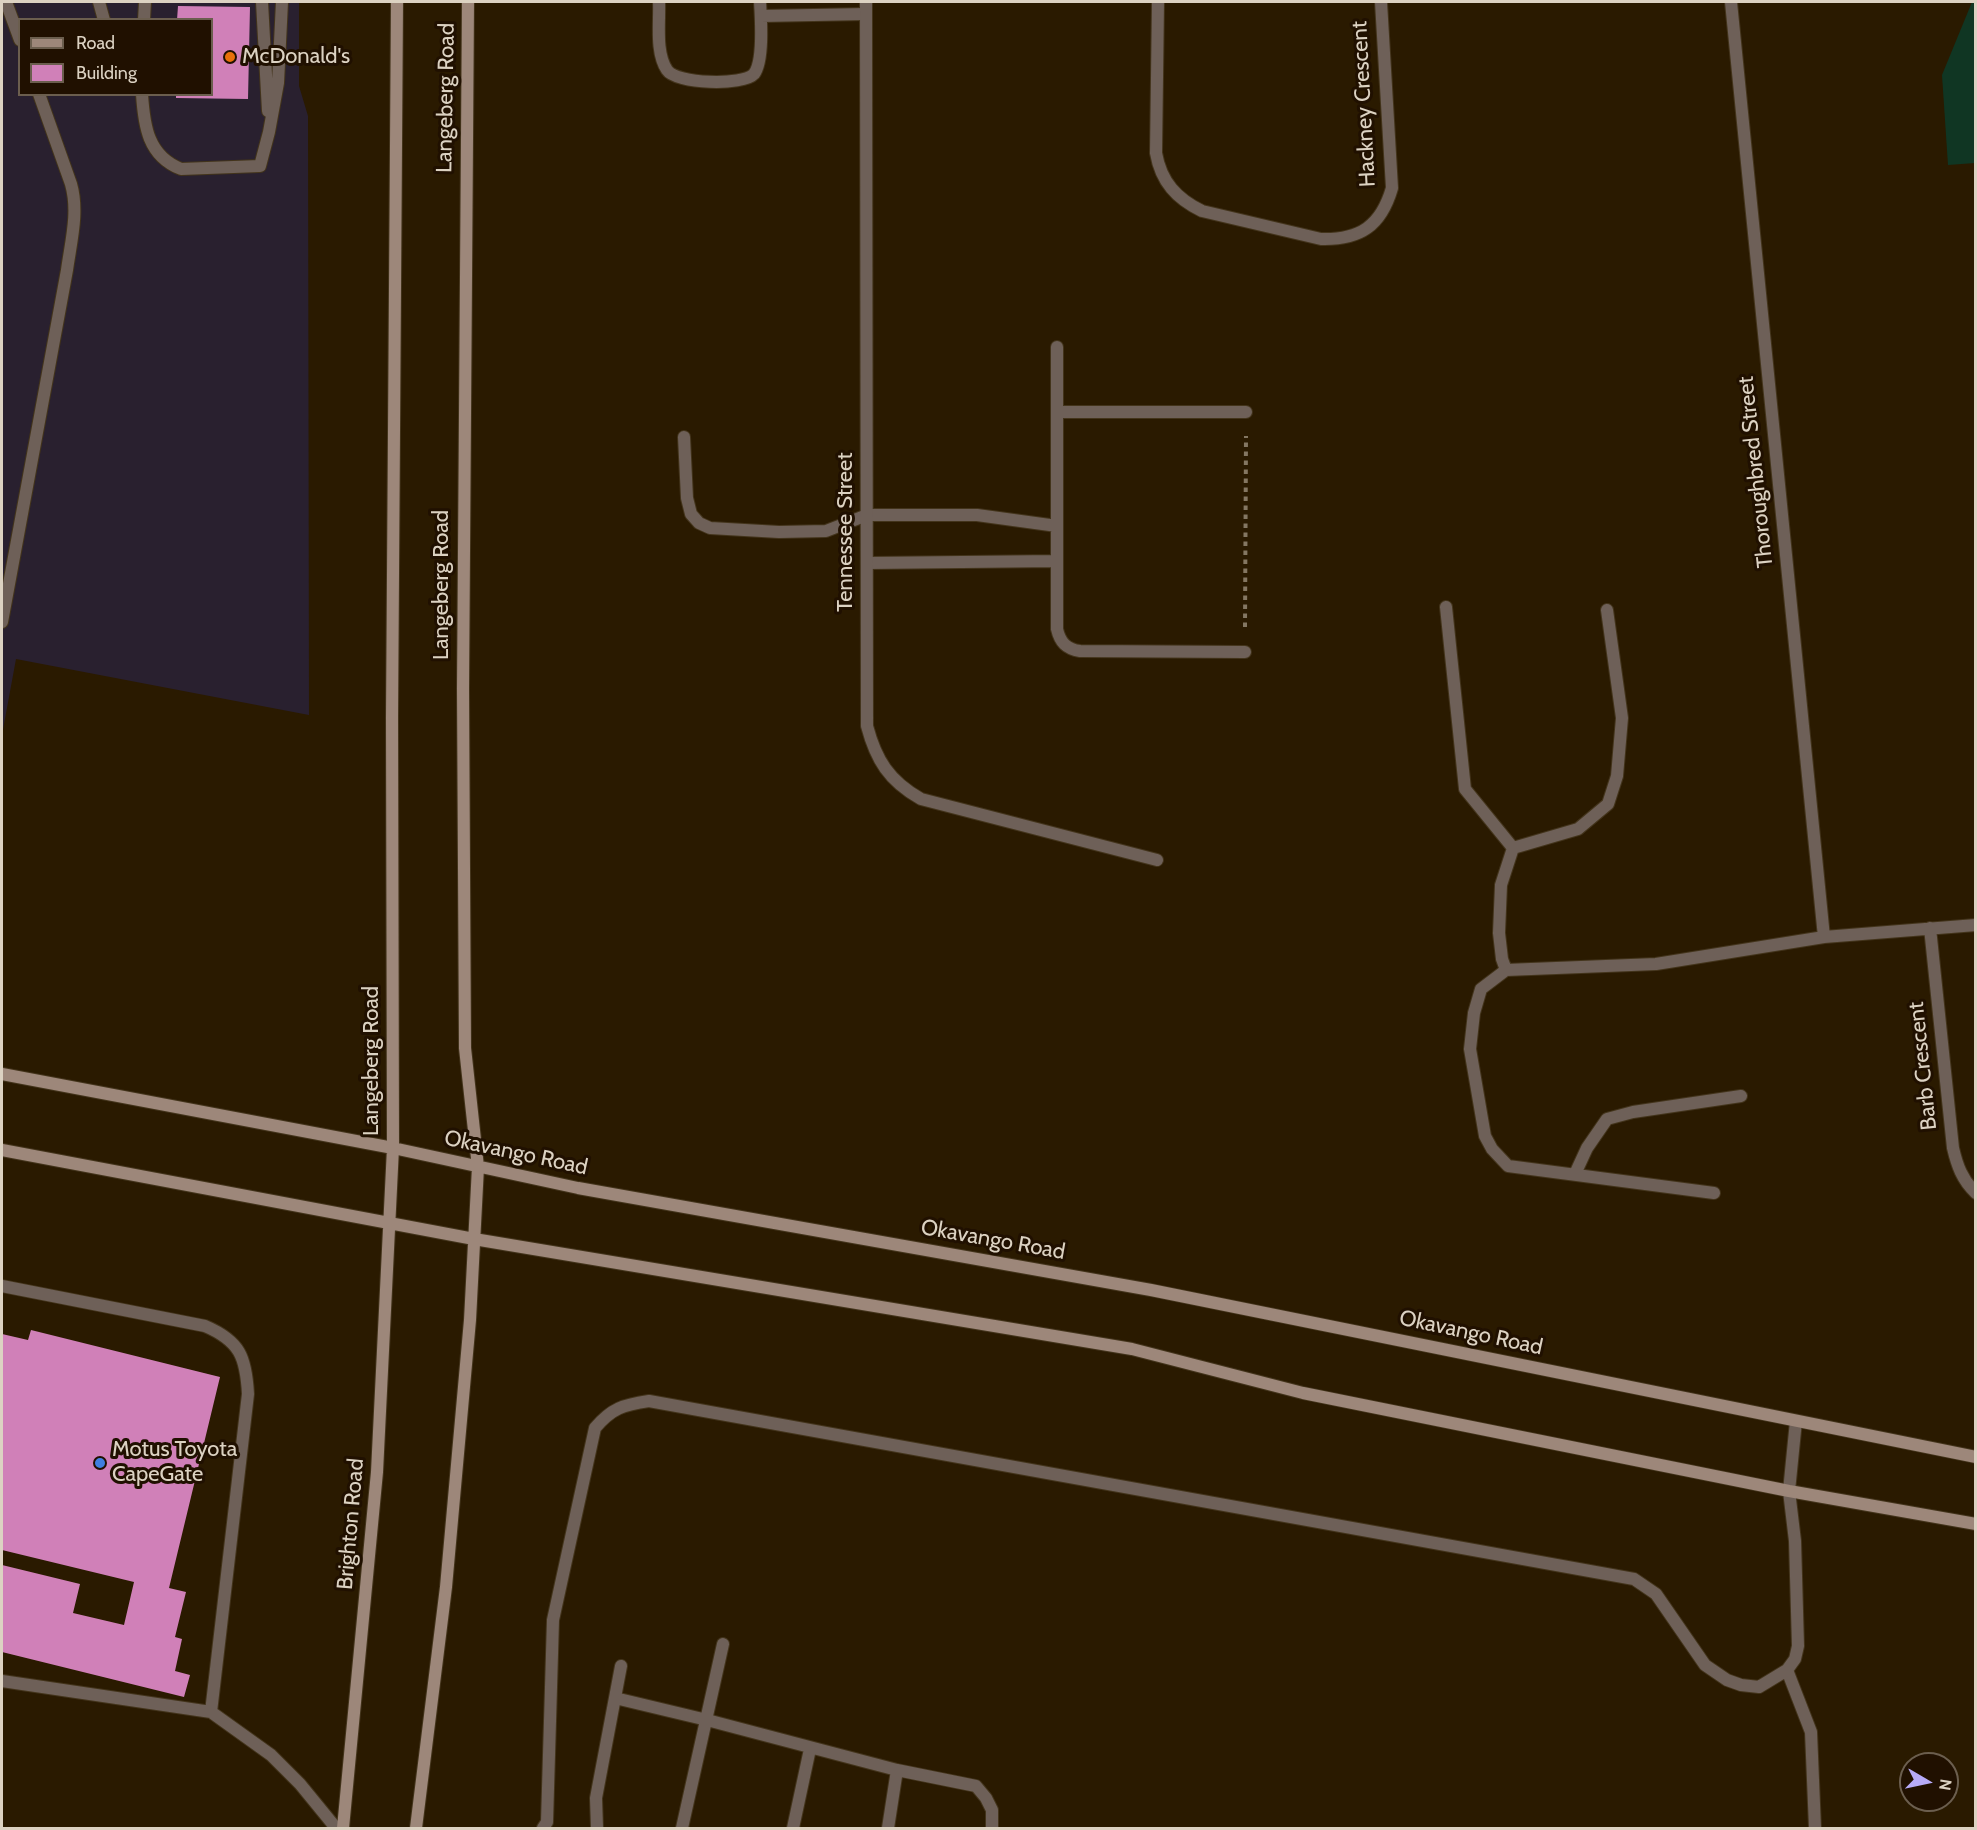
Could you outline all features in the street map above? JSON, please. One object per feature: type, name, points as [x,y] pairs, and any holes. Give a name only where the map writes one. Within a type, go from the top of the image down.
[{"type":"main road","name":"Langeberg Road","points":[[389,1222],[393,1148],[392,717],[397,2]]},
{"type":"main road","name":"Langeberg Road","points":[[468,2],[463,677],[465,1048],[477,1167],[474,1239]]},
{"type":"main road","name":"Okavango Road","points":[[2,1074],[393,1148],[578,1188],[1151,1290],[1976,1457]]},
{"type":"main road","points":[[2,1150],[474,1239],[1132,1349],[1303,1393],[1789,1491],[1976,1524]]},
{"type":"main road","name":"Brighton Road","points":[[343,1828],[377,1472],[389,1222]]},
{"type":"main road","points":[[416,1828],[446,1587],[470,1320],[474,1239]]},
{"type":"street","points":[[6,2],[18,35]]},
{"type":"street","points":[[99,2],[103,18]]},
{"type":"street","points":[[144,18],[145,2]]},
{"type":"street","points":[[262,2],[269,132]]},
{"type":"street","points":[[142,96],[144,123],[155,150],[163,160],[181,169],[260,166],[278,83],[282,2]]},
{"type":"street","points":[[659,2],[661,56],[667,69],[671,74],[683,80],[711,82],[740,80],[753,75],[759,61],[760,2]]},
{"type":"street","name":"Hackney Crescent","points":[[1158,2],[1156,153],[1164,179],[1174,193],[1187,204],[1202,211],[1321,239],[1339,239],[1356,235],[1371,226],[1381,215],[1392,188],[1381,2]]},
{"type":"street","name":"Thoroughbred Street","points":[[1731,2],[1824,938]]},
{"type":"street","points":[[761,16],[866,8]]},
{"type":"street","name":"Tennessee Street","points":[[866,8],[867,726],[873,748],[884,768],[895,780],[907,791],[921,799],[1157,860]]},
{"type":"street","points":[[2,622],[67,270],[75,212],[75,198],[71,184],[40,96]]},
{"type":"street","points":[[1057,347],[1057,629],[1064,645],[1071,650],[1245,652]]},
{"type":"street","points":[[1058,412],[1246,411]]},
{"type":"street","points":[[684,437],[687,498],[691,514],[699,523],[710,528],[779,532],[826,531],[867,515],[977,515],[1057,526]]},
{"type":"street","points":[[867,563],[1057,561]]},
{"type":"street","points":[[1446,607],[1465,789],[1513,848]]},
{"type":"street","points":[[1513,848],[1578,829],[1608,804],[1617,776],[1622,718],[1606,610]]},
{"type":"street","points":[[1506,970],[1502,959],[1499,933],[1501,885],[1513,848]]},
{"type":"street","points":[[1714,1193],[1508,1166],[1492,1149],[1485,1136],[1470,1049],[1474,1013],[1480,989],[1506,970],[1656,964],[1824,938],[1976,925]]},
{"type":"street","name":"Barb Crescent","points":[[1930,928],[1953,1148],[1959,1170],[1969,1186],[1976,1192]]},
{"type":"street","points":[[1575,1174],[1587,1148],[1607,1119],[1633,1112],[1741,1096]]},
{"type":"street","points":[[2,1286],[205,1326],[220,1332],[234,1342],[243,1356],[248,1394],[211,1712]]},
{"type":"street","points":[[543,1828],[547,1822],[553,1620],[595,1428],[607,1414],[625,1404],[649,1401],[1634,1579],[1656,1594],[1705,1665],[1727,1680],[1741,1685],[1759,1687],[1787,1671],[1795,1659],[1798,1646],[1795,1541],[1789,1491],[1797,1421]]},
{"type":"street","points":[[682,1828],[723,1644]]},
{"type":"street","points":[[597,1828],[596,1798],[621,1666]]},
{"type":"street","points":[[1787,1671],[1810,1732],[1815,1828]]},
{"type":"street","points":[[2,1681],[211,1712],[271,1755],[300,1784],[336,1828]]},
{"type":"street","points":[[615,1698],[707,1720],[810,1749],[976,1786],[987,1798],[992,1810],[992,1828]]},
{"type":"street","points":[[792,1828],[810,1749]]},
{"type":"street","points":[[888,1828],[897,1770]]},
{"type":"path","points":[[1245,652],[1246,411]]},
{"type":"shaded area","points":[[2,2],[299,2],[299,86],[308,116],[309,715],[16,659],[2,735]]},
{"type":"green space","points":[[1972,2],[1976,2],[1975,163],[1948,165],[1942,75]]},
{"type":"building","name":"McDonald's","points":[[178,6],[250,7],[248,99],[176,98],[176,96],[213,96],[213,18],[177,18]]},
{"type":"building","name":"Motus Toyota CapeGate","points":[[31,1330],[220,1377],[169,1588],[186,1592],[175,1637],[182,1639],[175,1671],[190,1675],[184,1697],[2,1652],[2,1565],[80,1584],[73,1613],[124,1625],[134,1582],[2,1550],[2,1334],[28,1340]]},
{"type":"place","name":"McDonald's","points":[[230,57]]},
{"type":"place","name":"Motus Toyota CapeGate","points":[[100,1463]]}]
